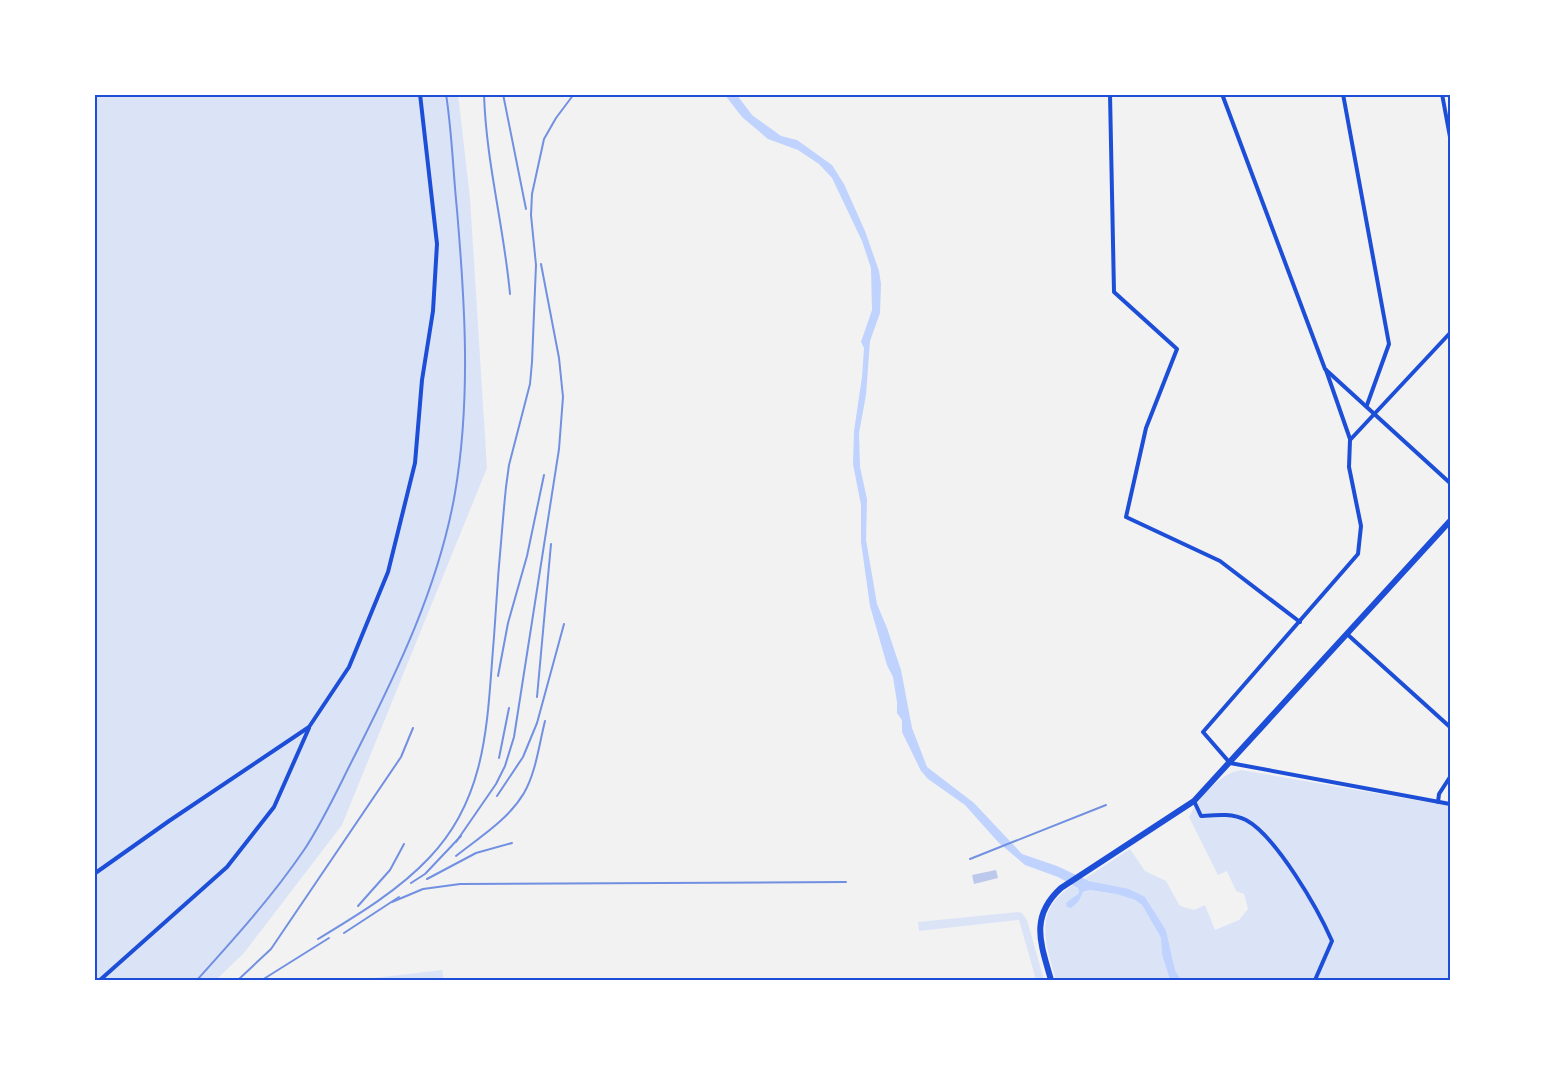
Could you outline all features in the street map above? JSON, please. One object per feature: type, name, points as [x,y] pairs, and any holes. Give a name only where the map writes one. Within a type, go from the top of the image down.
[{"type":"main road","points":[[1051,981],[1039,927],[1044,908],[1060,888],[1194,801],[1450,521]]},
{"type":"street","points":[[100,981],[226,867],[274,807],[309,727],[349,667],[388,573],[415,463],[422,380],[433,311],[437,243],[420,94]]},
{"type":"street","points":[[1110,94],[1114,292],[1178,349],[1146,428],[1126,517],[1221,561],[1300,622]]},
{"type":"street","points":[[1222,94],[1350,440],[1349,467],[1360,526],[1358,554],[1203,732],[1230,763],[1450,804]]},
{"type":"street","points":[[1343,94],[1389,344],[1366,405]]},
{"type":"street","points":[[1442,94],[1450,137]]},
{"type":"street","points":[[1350,440],[1450,333]]},
{"type":"street","points":[[1325,369],[1450,483]]},
{"type":"street","points":[[1347,634],[1450,728]]},
{"type":"street","points":[[94,874],[309,727]]},
{"type":"street","points":[[1438,802],[1439,795],[1450,777]]},
{"type":"street","points":[[1194,801],[1201,816],[1224,814],[1246,820],[1273,843],[1332,940],[1316,981]]},
{"type":"shaded area","points":[[458,94],[470,198],[487,468],[342,825],[244,953],[216,980],[95,980],[94,95]]},
{"type":"shaded area","points":[[1241,770],[1450,806],[1450,980],[1181,980],[1175,970],[1166,930],[1145,897],[1084,879],[1130,849],[1145,871],[1166,881],[1180,906],[1194,910],[1205,905],[1215,930],[1239,920],[1248,909],[1244,894],[1236,891],[1227,871],[1218,875],[1189,817],[1210,788],[1225,776]]},
{"type":"shaded area","points":[[1073,885],[1078,888],[1079,893],[1074,896],[1090,890],[1116,894],[1135,900],[1142,905],[1161,938],[1162,955],[1170,980],[1056,980],[1046,940],[1047,916],[1060,895]]},
{"type":"shaded area","points":[[1022,913],[1027,920],[1044,980],[1036,980],[1019,920],[919,931],[918,922]]},
{"type":"shaded area","points":[[442,970],[444,980],[357,980]]},
{"type":"water","points":[[725,95],[737,95],[752,115],[781,136],[797,140],[832,165],[844,184],[865,231],[879,271],[880,313],[870,341],[866,395],[859,433],[860,467],[867,499],[866,540],[877,604],[901,670],[912,728],[927,767],[974,803],[1022,854],[1057,866],[1089,881],[1129,889],[1145,897],[1166,930],[1175,970],[1181,980],[1170,980],[1162,955],[1161,938],[1142,905],[1135,900],[1116,894],[1090,890],[1083,892],[1078,902],[1071,908],[1067,907],[1066,903],[1079,893],[1078,888],[1058,877],[1025,865],[998,842],[965,805],[928,779],[921,771],[902,732],[902,720],[897,713],[893,677],[887,665],[870,606],[861,542],[861,505],[853,464],[854,431],[864,348],[861,342],[872,310],[871,268],[862,241],[832,178],[819,164],[798,150],[768,139],[742,117]]},
{"type":"building","points":[[996,870],[998,878],[974,884],[972,875]]},
{"type":"railway","points":[[197,980],[279,884],[318,827],[402,659],[439,561],[455,493],[465,387],[462,281],[446,94]]},
{"type":"railway","points":[[484,94],[488,145],[510,294]]},
{"type":"railway","points":[[503,94],[526,209]]},
{"type":"railway","points":[[318,939],[390,892],[429,858],[449,834],[474,782],[486,726],[509,465],[530,384],[536,265],[531,215],[532,194],[544,139],[574,94]]},
{"type":"railway","points":[[456,842],[496,784],[505,766],[514,737],[559,449],[563,397],[559,358],[541,264]]},
{"type":"railway","points":[[498,676],[508,623],[527,556],[544,475]]},
{"type":"railway","points":[[537,697],[551,544]]},
{"type":"railway","points":[[497,796],[523,757],[537,723],[564,624]]},
{"type":"railway","points":[[499,758],[509,708]]},
{"type":"railway","points":[[456,856],[502,820],[524,793],[534,767],[545,721]]},
{"type":"railway","points":[[238,980],[271,949],[401,757],[413,728]]},
{"type":"railway","points":[[970,859],[1106,805]]},
{"type":"railway","points":[[411,883],[425,874],[461,836]]},
{"type":"railway","points":[[427,879],[476,853],[512,843]]},
{"type":"railway","points":[[358,906],[390,870],[404,844]]},
{"type":"railway","points":[[392,902],[423,889],[460,884],[846,882]]},
{"type":"railway","points":[[344,933],[399,897]]},
{"type":"railway","points":[[262,980],[329,938]]}]
